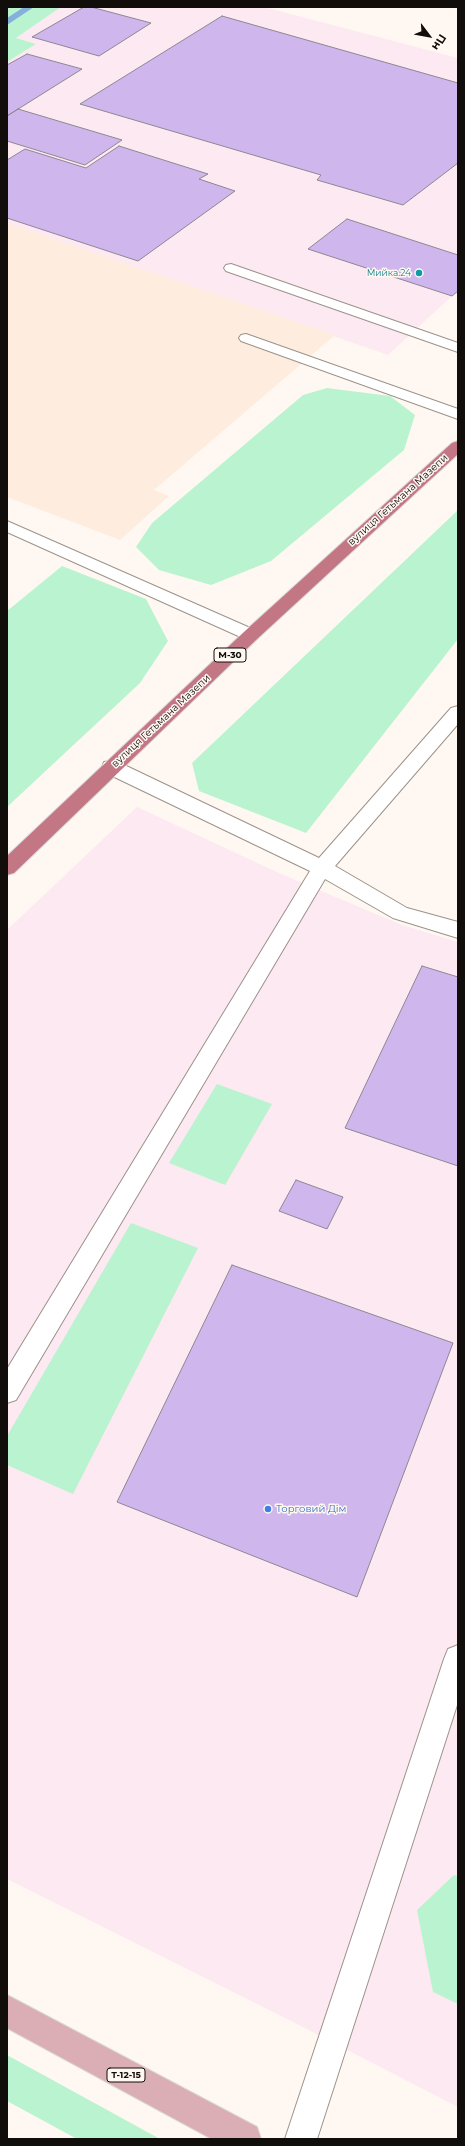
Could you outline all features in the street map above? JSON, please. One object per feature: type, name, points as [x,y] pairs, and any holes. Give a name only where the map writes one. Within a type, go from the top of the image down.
[{"type":"highway","name":"вулиця Гетьмана Мазепи","points":[[7,868],[251,635],[458,446]]},
{"type":"main road","name":"Т-12-15","points":[[7,2011],[245,2139]]},
{"type":"lane","points":[[231,268],[458,348]]},
{"type":"lane","points":[[246,338],[458,414]]},
{"type":"lane","points":[[7,526],[251,635]]},
{"type":"lane","points":[[7,1392],[322,868],[458,712]]},
{"type":"lane","points":[[111,768],[322,868],[400,913],[458,930]]},
{"type":"lane","points":[[301,2139],[458,1659]]},
{"type":"shaded area","points":[[61,7],[264,7],[458,58],[458,255],[347,220],[452,296],[388,355],[7,223],[7,62],[36,44],[16,38]]},
{"type":"shaded area","points":[[7,223],[335,335],[154,490],[169,496],[120,540],[7,497]]},
{"type":"shaded area","points":[[137,807],[281,874],[402,925],[458,942],[458,2107],[291,2021],[7,1879],[7,930]]},
{"type":"green space","points":[[7,7],[61,7],[16,38],[36,44],[7,62]]},
{"type":"green space","points":[[327,388],[390,396],[415,415],[404,450],[271,561],[211,585],[159,570],[136,547],[152,523],[303,395]]},
{"type":"green space","points":[[458,510],[458,639],[306,833],[199,791],[192,763]]},
{"type":"green space","points":[[62,566],[146,599],[168,641],[140,683],[7,807],[7,611]]},
{"type":"green space","points":[[217,1084],[272,1104],[225,1185],[169,1163]]},
{"type":"green space","points":[[131,1223],[198,1248],[73,1494],[7,1465],[7,1436]]},
{"type":"green space","points":[[454,1875],[458,1876],[458,2004],[433,1992],[417,1910]]},
{"type":"green space","points":[[7,2055],[160,2139],[77,2139],[7,2101]]},
{"type":"building","points":[[84,7],[91,7],[151,23],[99,56],[32,37]]},
{"type":"building","points":[[222,16],[458,83],[458,163],[403,205],[317,180],[321,175],[80,104]]},
{"type":"building","points":[[27,54],[82,69],[7,116],[7,65]]},
{"type":"building","points":[[18,109],[122,140],[85,165],[7,141],[7,116]]},
{"type":"building","points":[[119,146],[208,174],[199,179],[235,191],[138,261],[7,218],[7,160],[25,149],[86,168]]},
{"type":"building","name":"Мийка.24","points":[[347,219],[458,255],[458,291],[452,296],[308,249]]},
{"type":"building","points":[[422,966],[458,977],[458,1166],[345,1128]]},
{"type":"building","points":[[296,1180],[343,1197],[327,1229],[279,1211]]},
{"type":"building","points":[[232,1265],[453,1343],[357,1597],[117,1502]]},
{"type":"waterway","points":[[7,22],[30,7]]},
{"type":"place","name":"Мийка.24","points":[[419,273]]},
{"type":"place","name":"Торговий Дім","points":[[268,1509]]}]
